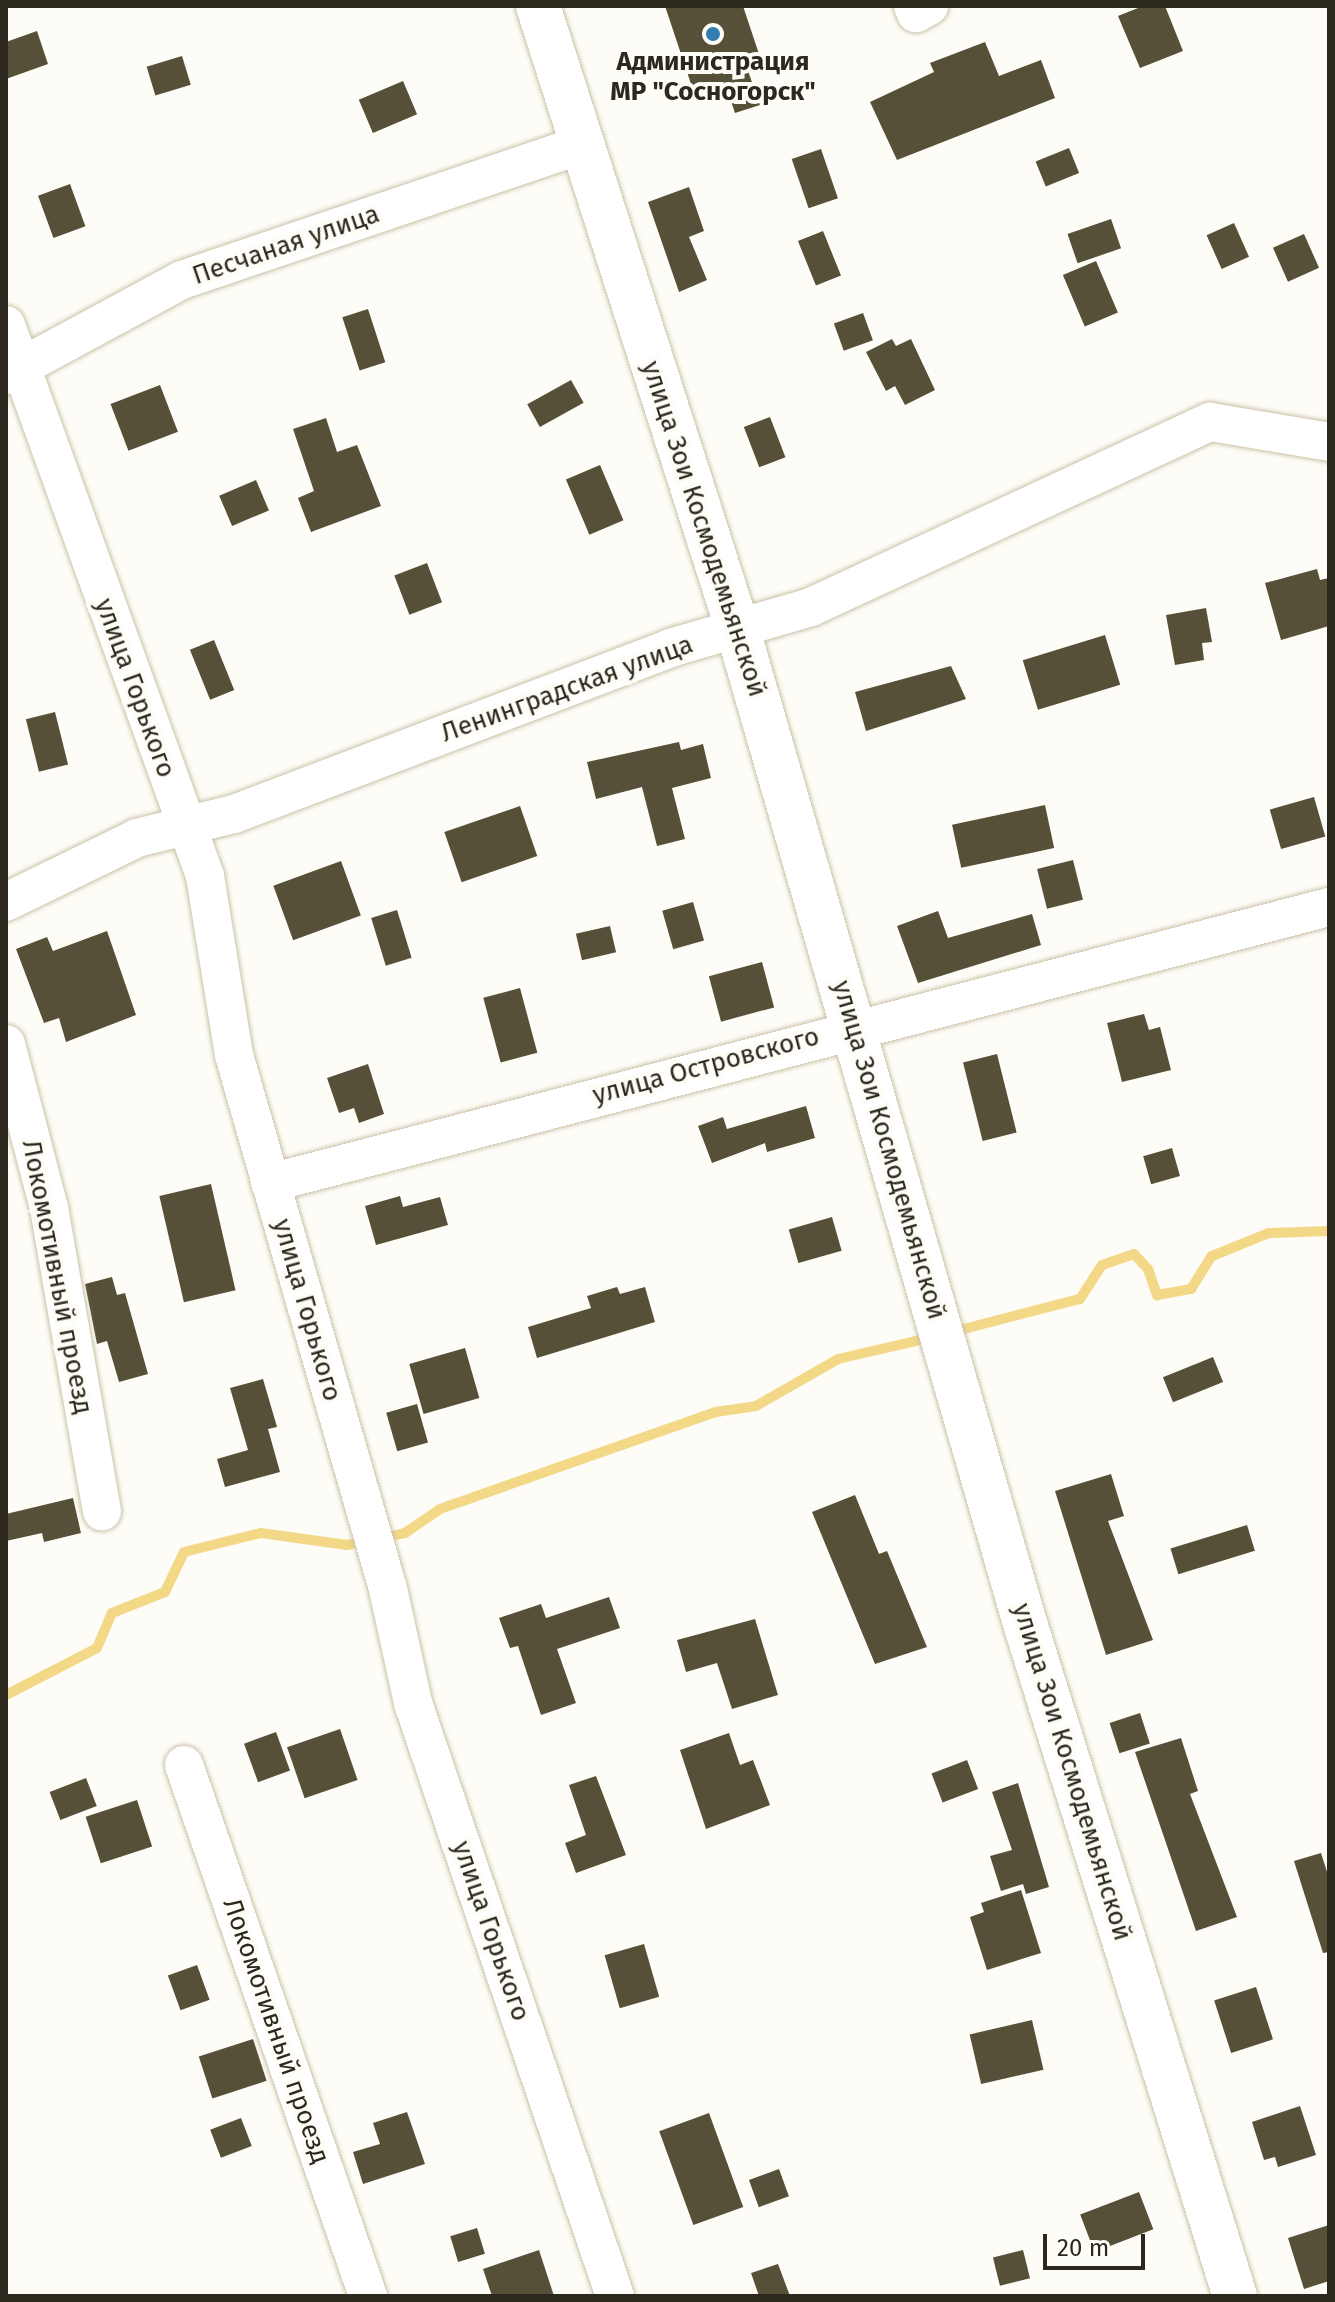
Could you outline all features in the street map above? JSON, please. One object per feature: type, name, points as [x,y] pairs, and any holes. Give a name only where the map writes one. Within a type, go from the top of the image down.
[{"type":"street","name":"улица Зои Космодемьянской","points":[[538,6],[580,145],[737,627],[1024,1620],[1235,2296]]},
{"type":"street","name":"Песчаная улица","points":[[14,370],[182,280],[580,145]]},
{"type":"street","name":"улица Горького","points":[[6,325],[14,370],[205,876],[234,1055],[388,1589],[413,1703],[615,2296]]},
{"type":"street","name":"Ленинградская улица","points":[[6,902],[137,838],[234,814],[737,627],[811,607],[1210,422],[1329,442]]},
{"type":"street","name":"улица Островского","points":[[270,1183],[853,1027],[1329,907]]},
{"type":"street","name":"Локомотивный проезд","points":[[6,1044],[49,1208],[102,1511]]},
{"type":"street","name":"Локомотивный проезд","points":[[184,1765],[368,2296]]},
{"type":"building","name":"Администрация МР \"Сосногорск\"","points":[[665,6],[743,6],[762,63],[747,68],[760,105],[735,113],[727,89],[696,99]]},
{"type":"building","points":[[1143,6],[1165,6],[1183,51],[1140,68],[1118,16]]},
{"type":"building","points":[[37,31],[48,64],[6,79],[6,42]]},
{"type":"building","points":[[985,42],[999,76],[1041,60],[1055,98],[897,160],[870,102],[934,72],[930,63]]},
{"type":"building","points":[[182,56],[191,85],[155,96],[147,67]]},
{"type":"building","points":[[403,81],[417,114],[373,133],[359,100]]},
{"type":"building","points":[[1069,148],[1079,173],[1046,187],[1036,161]]},
{"type":"building","points":[[821,149],[838,198],[809,208],[792,159]]},
{"type":"building","points":[[70,184],[85,226],[53,238],[38,196]]},
{"type":"building","points":[[689,187],[704,231],[689,237],[707,280],[679,292],[648,202]]},
{"type":"building","points":[[1111,219],[1121,248],[1078,263],[1068,234]]},
{"type":"building","points":[[1234,223],[1249,257],[1222,269],[1207,235]]},
{"type":"building","points":[[823,231],[841,276],[816,286],[798,241]]},
{"type":"building","points":[[1304,234],[1319,268],[1288,282],[1273,248]]},
{"type":"building","points":[[1096,261],[1118,313],[1085,327],[1063,275]]},
{"type":"building","points":[[368,309],[385,362],[360,371],[342,317]]},
{"type":"building","points":[[863,313],[873,340],[844,351],[834,324]]},
{"type":"building","points":[[892,339],[896,346],[911,339],[935,390],[905,405],[895,386],[886,391],[866,352]]},
{"type":"building","points":[[571,380],[584,403],[540,427],[527,404]]},
{"type":"building","points":[[160,385],[178,432],[128,451],[111,404]]},
{"type":"building","points":[[770,417],[785,457],[759,467],[744,427]]},
{"type":"building","points":[[326,418],[337,452],[357,445],[381,506],[311,532],[298,498],[314,491],[293,429]]},
{"type":"building","points":[[600,465],[623,520],[589,535],[566,479]]},
{"type":"building","points":[[256,480],[269,510],[232,526],[219,496]]},
{"type":"building","points":[[427,563],[442,602],[409,615],[394,576]]},
{"type":"building","points":[[1317,569],[1320,580],[1329,578],[1329,626],[1281,640],[1265,583]]},
{"type":"building","points":[[1206,608],[1212,642],[1202,643],[1204,660],[1175,665],[1166,615]]},
{"type":"building","points":[[1105,635],[1120,685],[1038,710],[1023,660]]},
{"type":"building","points":[[214,640],[234,690],[210,700],[190,650]]},
{"type":"building","points":[[951,666],[966,699],[866,731],[855,692]]},
{"type":"building","points":[[55,712],[68,764],[39,772],[26,719]]},
{"type":"building","points":[[679,742],[681,750],[703,744],[711,778],[672,788],[685,839],[657,846],[642,787],[596,799],[587,762]]},
{"type":"building","points":[[1314,797],[1325,836],[1281,849],[1270,810]]},
{"type":"building","points":[[1045,805],[1054,848],[961,868],[952,825]]},
{"type":"building","points":[[520,806],[537,856],[462,882],[444,832]]},
{"type":"building","points":[[1073,860],[1083,900],[1047,909],[1037,869]]},
{"type":"building","points":[[341,861],[361,916],[293,940],[273,886]]},
{"type":"building","points":[[693,902],[704,940],[673,949],[662,911]]},
{"type":"building","points":[[397,910],[412,958],[386,966],[371,918]]},
{"type":"building","points":[[938,911],[948,938],[1032,914],[1041,945],[918,983],[897,926]]},
{"type":"building","points":[[610,926],[616,952],[582,960],[576,934]]},
{"type":"building","points":[[107,931],[136,1015],[66,1042],[59,1018],[44,1023],[16,949],[47,937],[53,951]]},
{"type":"building","points":[[762,962],[774,1007],[721,1022],[709,976]]},
{"type":"building","points":[[520,988],[537,1053],[501,1063],[483,998]]},
{"type":"building","points":[[1144,1014],[1149,1030],[1160,1027],[1171,1070],[1122,1082],[1107,1023]]},
{"type":"building","points":[[997,1054],[1017,1133],[983,1141],[963,1062]]},
{"type":"building","points":[[368,1064],[384,1114],[359,1123],[354,1108],[339,1113],[327,1078]]},
{"type":"building","points":[[806,1106],[815,1138],[767,1152],[765,1143],[712,1163],[698,1126],[723,1117],[727,1129]]},
{"type":"building","points":[[1172,1148],[1180,1176],[1151,1184],[1143,1156]]},
{"type":"building","points":[[211,1184],[236,1290],[184,1302],[159,1196]]},
{"type":"building","points":[[400,1196],[403,1207],[440,1197],[448,1225],[376,1245],[365,1206]]},
{"type":"building","points":[[832,1217],[842,1251],[798,1263],[789,1229]]},
{"type":"building","points":[[112,1277],[117,1295],[125,1293],[148,1374],[119,1382],[107,1341],[97,1344],[85,1284]]},
{"type":"building","points":[[617,1287],[620,1294],[645,1287],[655,1322],[537,1358],[528,1327],[591,1308],[587,1296]]},
{"type":"building","points":[[465,1348],[479,1398],[424,1414],[409,1364]]},
{"type":"building","points":[[1213,1357],[1223,1382],[1173,1402],[1163,1377]]},
{"type":"building","points":[[263,1379],[277,1427],[268,1429],[280,1472],[225,1487],[217,1459],[248,1450],[230,1388]]},
{"type":"building","points":[[417,1404],[428,1442],[397,1451],[386,1413]]},
{"type":"building","points":[[1111,1474],[1124,1516],[1108,1521],[1153,1640],[1106,1655],[1055,1491]]},
{"type":"building","points":[[855,1495],[879,1554],[887,1551],[927,1647],[875,1664],[812,1512]]},
{"type":"building","points":[[73,1498],[81,1533],[44,1542],[42,1533],[6,1541],[6,1514]]},
{"type":"building","points":[[1247,1525],[1255,1551],[1178,1574],[1170,1548]]},
{"type":"building","points":[[609,1597],[620,1628],[557,1649],[576,1703],[541,1715],[518,1646],[510,1648],[499,1618],[541,1604],[546,1618]]},
{"type":"building","points":[[755,1619],[778,1695],[732,1709],[717,1663],[686,1672],[677,1640]]},
{"type":"building","points":[[1140,1713],[1150,1743],[1119,1753],[1110,1723]]},
{"type":"building","points":[[340,1729],[358,1780],[305,1798],[287,1747]]},
{"type":"building","points":[[276,1732],[290,1771],[258,1782],[244,1744]]},
{"type":"building","points":[[729,1733],[740,1765],[753,1760],[770,1805],[706,1829],[680,1750]]},
{"type":"building","points":[[1181,1738],[1198,1791],[1190,1794],[1237,1917],[1196,1931],[1135,1752]]},
{"type":"building","points":[[967,1760],[978,1789],[943,1803],[932,1774]]},
{"type":"building","points":[[596,1776],[626,1855],[576,1873],[565,1843],[586,1835],[569,1785]]},
{"type":"building","points":[[86,1778],[97,1806],[60,1820],[50,1792]]},
{"type":"building","points":[[1018,1783],[1049,1887],[1026,1894],[1023,1884],[1001,1891],[990,1856],[1012,1850],[992,1792]]},
{"type":"building","points":[[137,1800],[152,1847],[101,1863],[86,1817]]},
{"type":"building","points":[[1321,1853],[1329,1878],[1329,1952],[1323,1953],[1294,1861]]},
{"type":"building","points":[[1021,1890],[1041,1953],[987,1970],[970,1917],[984,1912],[981,1903]]},
{"type":"building","points":[[644,1944],[659,1997],[620,2008],[605,1955]]},
{"type":"building","points":[[197,1965],[210,2000],[181,2010],[168,1976]]},
{"type":"building","points":[[1256,1987],[1273,2039],[1231,2053],[1214,2001]]},
{"type":"building","points":[[1032,2020],[1043,2070],[981,2084],[970,2034]]},
{"type":"building","points":[[253,2039],[267,2081],[212,2098],[199,2057]]},
{"type":"building","points":[[1300,2106],[1316,2155],[1278,2167],[1275,2157],[1264,2160],[1252,2122]]},
{"type":"building","points":[[407,2112],[425,2164],[363,2184],[353,2152],[380,2144],[373,2123]]},
{"type":"building","points":[[709,2113],[743,2207],[693,2225],[659,2131]]},
{"type":"building","points":[[241,2118],[252,2146],[221,2158],[210,2130]]},
{"type":"building","points":[[779,2169],[789,2196],[759,2207],[749,2180]]},
{"type":"building","points":[[1139,2192],[1153,2229],[1095,2252],[1080,2215]]},
{"type":"building","points":[[1329,2225],[1329,2281],[1304,2289],[1288,2238]]},
{"type":"building","points":[[477,2228],[485,2254],[458,2262],[450,2236]]},
{"type":"building","points":[[539,2250],[554,2296],[492,2296],[483,2269]]},
{"type":"building","points":[[1023,2250],[1030,2278],[1000,2286],[993,2257]]},
{"type":"building","points":[[778,2264],[790,2296],[759,2296],[751,2273]]},
{"type":"waterway","points":[[952,1332],[1080,1299],[1102,1265],[1134,1254],[1148,1269],[1157,1295],[1191,1289],[1212,1256],[1269,1233],[1329,1231]]},
{"type":"waterway","points":[[6,1695],[97,1648],[112,1613],[165,1592],[184,1552],[261,1533],[347,1545],[405,1533],[440,1509],[716,1412],[756,1406],[838,1359],[933,1337]]},
{"type":"place","name":"Администрация МР \"Сосногорск\"","points":[[713,34]]}]
